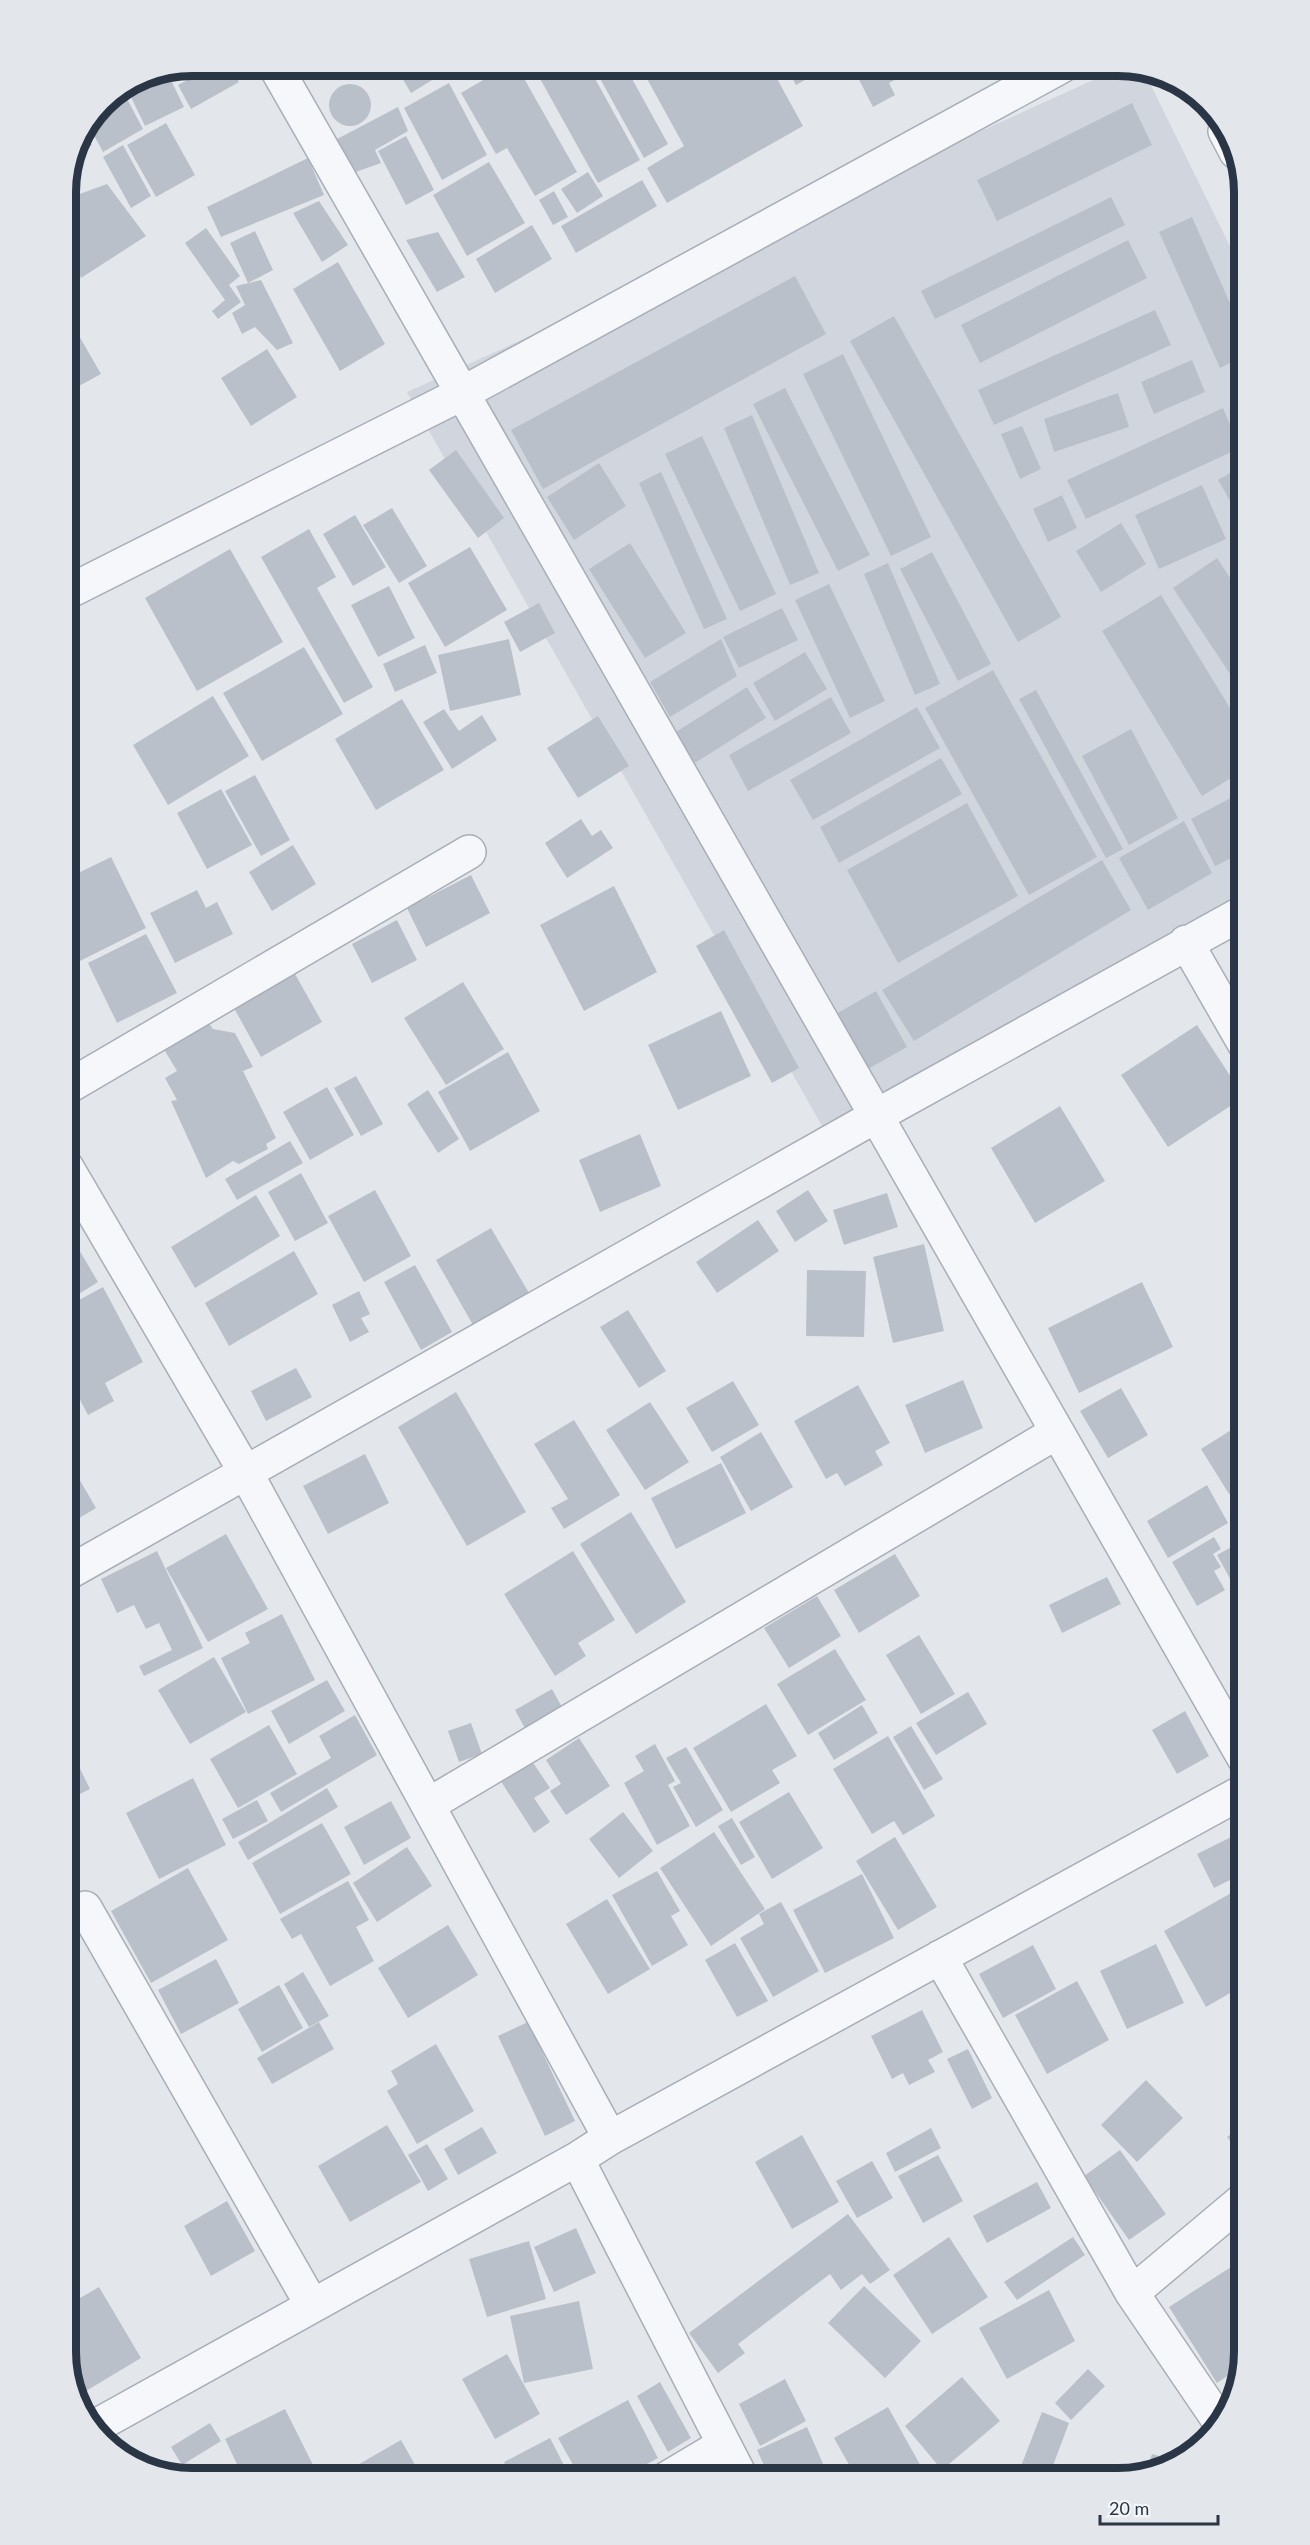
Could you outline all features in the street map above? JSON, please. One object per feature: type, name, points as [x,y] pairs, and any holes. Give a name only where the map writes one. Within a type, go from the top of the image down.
[{"type":"street","points":[[281,77],[1234,1741]]},
{"type":"street","points":[[77,588],[464,393],[1042,77]]},
{"type":"street","points":[[77,1082],[469,852]]},
{"type":"street","points":[[76,1568],[876,1116],[1234,917]]},
{"type":"street","points":[[1186,942],[1234,1025]]},
{"type":"street","points":[[77,1184],[246,1473],[610,2138]]},
{"type":"street","points":[[428,1805],[1057,1432]]},
{"type":"street","points":[[100,2424],[577,2159],[610,2138],[1234,1796]]},
{"type":"street","points":[[85,1908],[312,2305]]},
{"type":"street","points":[[940,1957],[1132,2293],[1215,2415]]},
{"type":"street","points":[[577,2159],[736,2468]]},
{"type":"street","points":[[1132,2293],[1234,2207]]},
{"type":"street","points":[[684,2468],[723,2445]]},
{"type":"shaded area","points":[[1100,77],[1125,77],[1149,81],[1234,255],[1234,929],[823,1128],[407,392]]},
{"type":"building","points":[[193,77],[236,77],[239,82],[191,109],[178,85]]},
{"type":"building","points":[[402,77],[437,77],[411,93]]},
{"type":"building","points":[[488,77],[523,77],[577,172],[535,196],[507,148],[496,154],[461,93]]},
{"type":"building","points":[[539,77],[594,77],[640,160],[598,183]]},
{"type":"building","points":[[599,77],[631,77],[668,144],[644,158]]},
{"type":"building","points":[[646,77],[776,77],[803,126],[667,203],[647,168],[684,146]]},
{"type":"building","points":[[792,77],[810,77],[796,85]]},
{"type":"building","points":[[858,77],[900,77],[889,83],[895,95],[873,107]]},
{"type":"building","points":[[170,79],[184,107],[145,126],[130,95],[148,85]]},
{"type":"building","points":[[449,83],[487,155],[442,180],[404,108]]},
{"type":"building","points":[[350,84],[365,90],[371,105],[365,120],[350,126],[335,120],[329,105],[335,90]]},
{"type":"building","points":[[126,97],[143,129],[103,152],[93,133],[110,110]]},
{"type":"building","points":[[1132,103],[1152,145],[997,221],[977,180]]},
{"type":"building","points":[[398,107],[408,131],[375,150],[381,163],[353,173],[337,139]]},
{"type":"building","points":[[166,123],[195,175],[156,197],[127,145]]},
{"type":"building","points":[[406,136],[434,190],[406,205],[378,151]]},
{"type":"building","points":[[89,140],[92,145],[84,150]]},
{"type":"building","points":[[123,145],[151,196],[131,208],[103,157]]},
{"type":"building","points":[[308,158],[324,195],[221,237],[207,207]]},
{"type":"building","points":[[489,162],[525,223],[467,256],[433,195]]},
{"type":"building","points":[[588,172],[603,196],[577,213],[561,189]]},
{"type":"building","points":[[642,180],[657,206],[576,253],[561,226]]},
{"type":"building","points":[[107,184],[146,236],[81,278],[77,270],[77,195]]},
{"type":"building","points":[[554,191],[568,217],[553,225],[539,200]]},
{"type":"building","points":[[1111,197],[1125,225],[935,319],[921,291]]},
{"type":"building","points":[[319,201],[348,245],[322,262],[293,213]]},
{"type":"building","points":[[1192,217],[1234,312],[1234,361],[1220,368],[1159,232]]},
{"type":"building","points":[[532,225],[552,259],[495,293],[476,259]]},
{"type":"building","points":[[206,228],[240,276],[229,285],[241,302],[218,319],[212,311],[225,300],[185,243]]},
{"type":"building","points":[[255,231],[273,270],[248,283],[230,243]]},
{"type":"building","points":[[438,232],[465,277],[437,292],[406,240]]},
{"type":"building","points":[[1128,240],[1147,278],[980,363],[961,325]]},
{"type":"building","points":[[338,262],[385,344],[340,371],[293,289]]},
{"type":"building","points":[[795,276],[826,334],[543,489],[511,430]]},
{"type":"building","points":[[261,280],[293,343],[277,350],[255,327],[242,334],[232,313],[245,305],[236,286]]},
{"type":"building","points":[[1155,310],[1171,345],[994,425],[978,390]]},
{"type":"building","points":[[894,316],[1061,617],[1018,642],[850,341]]},
{"type":"building","points":[[77,332],[101,374],[77,387]]},
{"type":"building","points":[[267,349],[297,397],[251,426],[221,378]]},
{"type":"building","points":[[843,354],[931,537],[891,556],[803,374]]},
{"type":"building","points":[[1192,360],[1205,392],[1154,414],[1141,382]]},
{"type":"building","points":[[785,388],[870,555],[838,571],[753,404]]},
{"type":"building","points":[[1118,393],[1129,427],[1054,452],[1044,419]]},
{"type":"building","points":[[1223,408],[1234,434],[1234,451],[1086,519],[1067,480]]},
{"type":"building","points":[[752,415],[819,573],[790,585],[724,428]]},
{"type":"building","points":[[1022,426],[1041,469],[1020,479],[1001,434]]},
{"type":"building","points":[[702,436],[776,594],[740,611],[665,454]]},
{"type":"building","points":[[456,450],[504,518],[478,538],[429,470]]},
{"type":"building","points":[[599,463],[626,506],[574,540],[547,497]]},
{"type":"building","points":[[1234,471],[1234,508],[1218,480]]},
{"type":"building","points":[[661,472],[727,619],[704,629],[639,483]]},
{"type":"building","points":[[1202,485],[1226,539],[1159,569],[1135,515]]},
{"type":"building","points":[[1062,495],[1077,528],[1048,542],[1033,509]]},
{"type":"building","points":[[392,508],[427,566],[399,583],[363,525]]},
{"type":"building","points":[[355,515],[386,567],[353,586],[323,534]]},
{"type":"building","points":[[1121,523],[1146,564],[1101,592],[1076,551]]},
{"type":"building","points":[[309,529],[336,577],[317,588],[373,687],[344,703],[261,557]]},
{"type":"building","points":[[630,543],[686,633],[645,658],[589,569]]},
{"type":"building","points":[[470,547],[507,610],[445,647],[408,583]]},
{"type":"building","points":[[230,549],[283,642],[197,691],[145,598]]},
{"type":"building","points":[[932,552],[991,664],[958,681],[900,569]]},
{"type":"building","points":[[1217,558],[1234,584],[1234,680],[1173,588]]},
{"type":"building","points":[[888,563],[940,684],[915,695],[864,574]]},
{"type":"building","points":[[829,584],[885,701],[850,718],[795,600]]},
{"type":"building","points":[[389,586],[415,638],[378,657],[351,605]]},
{"type":"building","points":[[1161,595],[1234,715],[1234,776],[1202,796],[1102,631]]},
{"type":"building","points":[[539,603],[555,633],[520,652],[504,622]]},
{"type":"building","points":[[782,608],[798,640],[739,668],[723,637]]},
{"type":"building","points":[[509,639],[521,695],[450,711],[438,655]]},
{"type":"building","points":[[721,639],[737,676],[670,717],[650,682]]},
{"type":"building","points":[[425,645],[437,673],[395,692],[383,664]]},
{"type":"building","points":[[304,647],[343,714],[262,761],[223,693]]},
{"type":"building","points":[[805,652],[827,689],[775,721],[753,683]]},
{"type":"building","points":[[993,670],[1097,857],[1029,895],[925,708]]},
{"type":"building","points":[[747,687],[766,718],[695,763],[676,732]]},
{"type":"building","points":[[1036,690],[1123,849],[1106,858],[1019,699]]},
{"type":"building","points":[[213,696],[249,756],[168,805],[133,745]]},
{"type":"building","points":[[831,697],[851,733],[748,791],[729,755]]},
{"type":"building","points":[[402,699],[444,770],[376,810],[335,739]]},
{"type":"building","points":[[917,707],[940,748],[813,820],[790,780]]},
{"type":"building","points":[[444,709],[459,731],[482,715],[497,740],[452,769],[423,722]]},
{"type":"building","points":[[598,716],[629,766],[578,798],[547,748]]},
{"type":"building","points":[[1131,729],[1178,818],[1129,845],[1082,756]]},
{"type":"building","points":[[941,758],[962,794],[839,863],[820,827]]},
{"type":"building","points":[[255,775],[290,840],[261,856],[225,791]]},
{"type":"building","points":[[221,789],[252,845],[207,869],[177,813]]},
{"type":"building","points":[[1234,796],[1234,857],[1215,866],[1191,819]]},
{"type":"building","points":[[967,803],[1018,896],[898,963],[847,870]]},
{"type":"building","points":[[581,819],[592,836],[601,830],[613,848],[567,878],[545,843]]},
{"type":"building","points":[[1184,821],[1212,873],[1148,910],[1119,858]]},
{"type":"building","points":[[293,845],[316,884],[272,911],[249,872]]},
{"type":"building","points":[[111,857],[146,928],[77,963],[77,874]]},
{"type":"building","points":[[1102,860],[1131,910],[914,1041],[882,990]]},
{"type":"building","points":[[471,875],[490,913],[426,947],[407,908]]},
{"type":"building","points":[[614,886],[657,972],[584,1011],[540,925]]},
{"type":"building","points":[[197,890],[206,908],[217,902],[233,934],[175,963],[150,913]]},
{"type":"building","points":[[397,920],[417,960],[372,983],[352,944]]},
{"type":"building","points":[[724,930],[799,1068],[772,1083],[696,946]]},
{"type":"building","points":[[146,934],[177,993],[117,1023],[88,963]]},
{"type":"building","points":[[295,974],[322,1022],[261,1057],[234,1008]]},
{"type":"building","points":[[463,982],[504,1049],[446,1085],[404,1018]]},
{"type":"building","points":[[876,991],[907,1047],[866,1070],[836,1014]]},
{"type":"building","points":[[721,1011],[751,1076],[678,1110],[648,1045]]},
{"type":"building","points":[[208,1022],[213,1029],[235,1033],[253,1067],[243,1071],[276,1138],[266,1144],[268,1149],[239,1164],[233,1161],[206,1178],[171,1101],[177,1100],[165,1078],[177,1071],[162,1046]]},
{"type":"building","points":[[1197,1025],[1234,1082],[1234,1104],[1168,1147],[1121,1075]]},
{"type":"building","points":[[508,1052],[540,1111],[470,1151],[438,1092]]},
{"type":"building","points":[[356,1076],[383,1124],[361,1136],[334,1088]]},
{"type":"building","points":[[327,1087],[354,1135],[310,1160],[283,1112]]},
{"type":"building","points":[[428,1090],[459,1139],[438,1153],[407,1104]]},
{"type":"building","points":[[1060,1106],[1105,1181],[1035,1223],[991,1148]]},
{"type":"building","points":[[640,1134],[661,1186],[600,1212],[579,1160]]},
{"type":"building","points":[[290,1141],[303,1163],[237,1200],[225,1179]]},
{"type":"building","points":[[301,1173],[328,1223],[295,1241],[268,1192]]},
{"type":"building","points":[[375,1190],[411,1256],[364,1282],[328,1216]]},
{"type":"building","points":[[808,1190],[828,1221],[795,1242],[776,1211]]},
{"type":"building","points":[[887,1193],[898,1227],[844,1245],[833,1210]]},
{"type":"building","points":[[256,1195],[280,1236],[195,1288],[171,1247]]},
{"type":"building","points":[[758,1220],[779,1251],[717,1293],[696,1262]]},
{"type":"building","points":[[491,1228],[529,1293],[473,1325],[436,1260]]},
{"type":"building","points":[[924,1244],[944,1331],[893,1343],[873,1257]]},
{"type":"building","points":[[77,1245],[98,1282],[76,1295]]},
{"type":"building","points":[[294,1251],[318,1294],[229,1346],[205,1303]]},
{"type":"building","points":[[415,1265],[452,1332],[421,1350],[384,1282]]},
{"type":"building","points":[[807,1270],[866,1271],[864,1337],[806,1336]]},
{"type":"building","points":[[1142,1282],[1173,1347],[1079,1393],[1048,1328]]},
{"type":"building","points":[[103,1287],[143,1362],[105,1383],[114,1401],[88,1415],[76,1393],[76,1301]]},
{"type":"building","points":[[359,1291],[370,1314],[361,1318],[369,1332],[350,1342],[332,1305]]},
{"type":"building","points":[[628,1310],[666,1371],[639,1388],[600,1327]]},
{"type":"building","points":[[296,1368],[312,1397],[266,1421],[251,1391]]},
{"type":"building","points":[[963,1380],[983,1428],[925,1453],[905,1405]]},
{"type":"building","points":[[733,1381],[759,1425],[712,1452],[686,1408]]},
{"type":"building","points":[[858,1385],[890,1443],[875,1451],[883,1465],[845,1486],[837,1473],[826,1479],[794,1421]]},
{"type":"building","points":[[1121,1388],[1148,1435],[1108,1458],[1080,1411]]},
{"type":"building","points":[[456,1392],[526,1512],[467,1546],[398,1427]]},
{"type":"building","points":[[650,1402],[689,1462],[645,1490],[606,1430]]},
{"type":"building","points":[[574,1420],[620,1495],[564,1529],[551,1508],[568,1499],[534,1444]]},
{"type":"building","points":[[1234,1428],[1234,1491],[1229,1494],[1201,1449]]},
{"type":"building","points":[[761,1432],[793,1487],[751,1511],[720,1457]]},
{"type":"building","points":[[365,1454],[389,1503],[328,1534],[303,1486]]},
{"type":"building","points":[[721,1463],[746,1513],[676,1549],[651,1498]]},
{"type":"building","points":[[76,1474],[96,1508],[76,1520]]},
{"type":"building","points":[[1207,1485],[1228,1523],[1168,1558],[1147,1521]]},
{"type":"building","points":[[631,1512],[686,1602],[636,1634],[580,1544]]},
{"type":"building","points":[[226,1534],[268,1609],[208,1642],[166,1568]]},
{"type":"building","points":[[1214,1537],[1221,1549],[1213,1554],[1221,1567],[1214,1571],[1225,1590],[1197,1606],[1172,1562]]},
{"type":"building","points":[[1234,1546],[1234,1586],[1217,1555]]},
{"type":"building","points":[[157,1551],[203,1648],[144,1676],[139,1666],[172,1650],[159,1623],[146,1629],[134,1605],[117,1613],[101,1579]]},
{"type":"building","points":[[573,1551],[615,1620],[578,1643],[586,1656],[555,1676],[504,1594]]},
{"type":"building","points":[[895,1554],[920,1596],[859,1633],[834,1590]]},
{"type":"building","points":[[1107,1577],[1121,1604],[1062,1633],[1049,1605]]},
{"type":"building","points":[[817,1596],[841,1636],[789,1668],[764,1628]]},
{"type":"building","points":[[282,1614],[315,1680],[248,1714],[221,1658],[250,1643],[245,1633]]},
{"type":"building","points":[[919,1635],[955,1694],[921,1714],[886,1655]]},
{"type":"building","points":[[835,1649],[866,1700],[808,1735],[777,1684]]},
{"type":"building","points":[[214,1657],[246,1712],[190,1744],[158,1690]]},
{"type":"building","points":[[327,1680],[345,1711],[289,1744],[271,1711]]},
{"type":"building","points":[[552,1689],[564,1711],[527,1732],[515,1710]]},
{"type":"building","points":[[968,1692],[987,1724],[936,1755],[916,1723]]},
{"type":"building","points":[[766,1704],[797,1756],[772,1770],[780,1783],[731,1812],[693,1748]]},
{"type":"building","points":[[862,1705],[878,1733],[834,1760],[818,1733]]},
{"type":"building","points":[[1185,1711],[1209,1756],[1177,1774],[1152,1730]]},
{"type":"building","points":[[355,1715],[377,1755],[281,1812],[270,1793],[331,1758],[319,1736]]},
{"type":"building","points":[[471,1723],[482,1754],[459,1762],[448,1731]]},
{"type":"building","points":[[269,1725],[297,1774],[238,1808],[210,1759]]},
{"type":"building","points":[[911,1726],[943,1779],[924,1790],[893,1737]]},
{"type":"building","points":[[888,1736],[935,1816],[903,1835],[894,1821],[872,1834],[833,1769]]},
{"type":"building","points":[[579,1738],[610,1786],[566,1815],[550,1791],[561,1784],[546,1760]]},
{"type":"building","points":[[655,1744],[675,1781],[668,1785],[690,1826],[657,1845],[624,1783],[644,1771],[635,1756]]},
{"type":"building","points":[[686,1747],[723,1810],[696,1827],[673,1787],[681,1783],[666,1758]]},
{"type":"building","points":[[528,1755],[550,1788],[534,1798],[550,1822],[534,1833],[497,1775]]},
{"type":"building","points":[[76,1761],[90,1789],[76,1796]]},
{"type":"building","points":[[193,1778],[226,1845],[159,1879],[126,1813]]},
{"type":"building","points":[[327,1788],[338,1807],[248,1860],[238,1842]]},
{"type":"building","points":[[789,1792],[823,1848],[772,1879],[739,1822]]},
{"type":"building","points":[[257,1800],[268,1821],[233,1839],[222,1819]]},
{"type":"building","points":[[391,1801],[411,1838],[364,1865],[344,1827]]},
{"type":"building","points":[[623,1812],[653,1851],[619,1878],[589,1839]]},
{"type":"building","points":[[732,1818],[755,1857],[741,1865],[718,1826]]},
{"type":"building","points":[[322,1823],[351,1874],[280,1914],[252,1863]]},
{"type":"building","points":[[714,1832],[765,1909],[711,1946],[660,1868]]},
{"type":"building","points":[[1234,1836],[1234,1878],[1214,1888],[1197,1854]]},
{"type":"building","points":[[895,1837],[937,1907],[898,1930],[856,1861]]},
{"type":"building","points":[[407,1847],[432,1886],[377,1922],[353,1883]]},
{"type":"building","points":[[188,1868],[228,1940],[151,1983],[111,1911]]},
{"type":"building","points":[[657,1871],[680,1911],[671,1916],[688,1945],[652,1966],[612,1895]]},
{"type":"building","points":[[862,1874],[894,1938],[825,1973],[793,1910]]},
{"type":"building","points":[[348,1881],[369,1920],[356,1927],[374,1961],[330,1986],[301,1934],[292,1939],[280,1919]]},
{"type":"building","points":[[1234,1891],[1234,1991],[1206,2007],[1164,1931]]},
{"type":"building","points":[[607,1899],[650,1969],[608,1994],[566,1924]]},
{"type":"building","points":[[781,1902],[819,1971],[773,1997],[740,1938],[764,1924],[759,1914]]},
{"type":"building","points":[[448,1925],[478,1975],[408,2018],[378,1968]]},
{"type":"building","points":[[735,1943],[768,2001],[737,2017],[705,1960]]},
{"type":"building","points":[[1156,1944],[1184,2003],[1127,2029],[1100,1971]]},
{"type":"building","points":[[1033,1945],[1056,1989],[1003,2018],[979,1974]]},
{"type":"building","points":[[216,1959],[239,2003],[181,2034],[158,1990]]},
{"type":"building","points":[[303,1972],[329,2016],[309,2027],[284,1984]]},
{"type":"building","points":[[1077,1981],[1109,2040],[1047,2074],[1015,2015]]},
{"type":"building","points":[[279,1985],[303,2028],[262,2052],[238,2009]]},
{"type":"building","points":[[922,2010],[943,2052],[928,2060],[935,2072],[909,2085],[903,2073],[892,2079],[871,2036]]},
{"type":"building","points":[[319,2022],[334,2049],[272,2084],[257,2058]]},
{"type":"building","points":[[528,2022],[575,2121],[545,2136],[498,2036]]},
{"type":"building","points":[[436,2044],[474,2111],[417,2144],[387,2091],[398,2084],[391,2071]]},
{"type":"building","points":[[968,2049],[992,2098],[972,2109],[947,2059]]},
{"type":"building","points":[[1146,2080],[1183,2118],[1137,2162],[1101,2125]]},
{"type":"building","points":[[387,2125],[421,2182],[350,2222],[318,2166]]},
{"type":"building","points":[[482,2127],[497,2153],[458,2175],[444,2149]]},
{"type":"building","points":[[931,2128],[941,2148],[895,2172],[886,2153]]},
{"type":"building","points":[[1234,2132],[1234,2146],[1227,2137]]},
{"type":"building","points":[[802,2135],[839,2202],[792,2229],[755,2162]]},
{"type":"building","points":[[427,2144],[448,2179],[428,2191],[408,2155]]},
{"type":"building","points":[[1120,2150],[1166,2214],[1129,2240],[1084,2176]]},
{"type":"building","points":[[938,2155],[963,2201],[923,2223],[898,2176]]},
{"type":"building","points":[[872,2161],[893,2198],[857,2218],[836,2181]]},
{"type":"building","points":[[1037,2182],[1051,2208],[987,2243],[973,2216]]},
{"type":"building","points":[[227,2201],[255,2251],[211,2276],[184,2226]]},
{"type":"building","points":[[848,2214],[890,2270],[870,2284],[862,2274],[841,2290],[830,2274],[738,2344],[745,2353],[718,2373],[689,2333]]},
{"type":"building","points":[[576,2228],[596,2273],[554,2292],[534,2247]]},
{"type":"building","points":[[949,2237],[988,2297],[932,2334],[893,2275]]},
{"type":"building","points":[[1073,2237],[1085,2255],[1017,2300],[1004,2282]]},
{"type":"building","points":[[529,2241],[546,2299],[487,2317],[469,2259]]},
{"type":"building","points":[[1231,2267],[1234,2272],[1234,2353],[1231,2373],[1217,2383],[1169,2307]]},
{"type":"building","points":[[864,2286],[921,2341],[885,2378],[828,2323]]},
{"type":"building","points":[[99,2287],[141,2358],[86,2391],[79,2375],[76,2353],[76,2300]]},
{"type":"building","points":[[1049,2290],[1075,2341],[1007,2379],[979,2328]]},
{"type":"building","points":[[579,2301],[593,2369],[524,2383],[510,2316]]},
{"type":"building","points":[[507,2354],[540,2414],[495,2439],[462,2379]]},
{"type":"building","points":[[1088,2369],[1105,2386],[1071,2420],[1055,2403]]},
{"type":"building","points":[[962,2377],[1000,2421],[944,2468],[940,2468],[905,2426]]},
{"type":"building","points":[[785,2379],[806,2421],[760,2446],[739,2404]]},
{"type":"building","points":[[660,2382],[691,2438],[668,2452],[637,2396]]},
{"type":"building","points":[[628,2400],[658,2458],[640,2468],[575,2468],[558,2438]]},
{"type":"building","points":[[888,2407],[922,2468],[851,2468],[834,2438]]},
{"type":"building","points":[[285,2409],[314,2468],[239,2468],[225,2439]]},
{"type":"building","points":[[1042,2412],[1069,2423],[1052,2468],[1020,2468]]},
{"type":"building","points":[[210,2423],[221,2441],[182,2465],[171,2447]]},
{"type":"building","points":[[807,2427],[824,2466],[820,2468],[765,2468],[757,2450]]},
{"type":"building","points":[[550,2438],[565,2468],[507,2468],[504,2462]]},
{"type":"building","points":[[401,2440],[417,2468],[352,2468]]},
{"type":"building","points":[[1152,2454],[1166,2458],[1162,2460],[1149,2464]]},
{"type":"building","points":[[1057,2464],[1072,2468],[1056,2468]]}]
